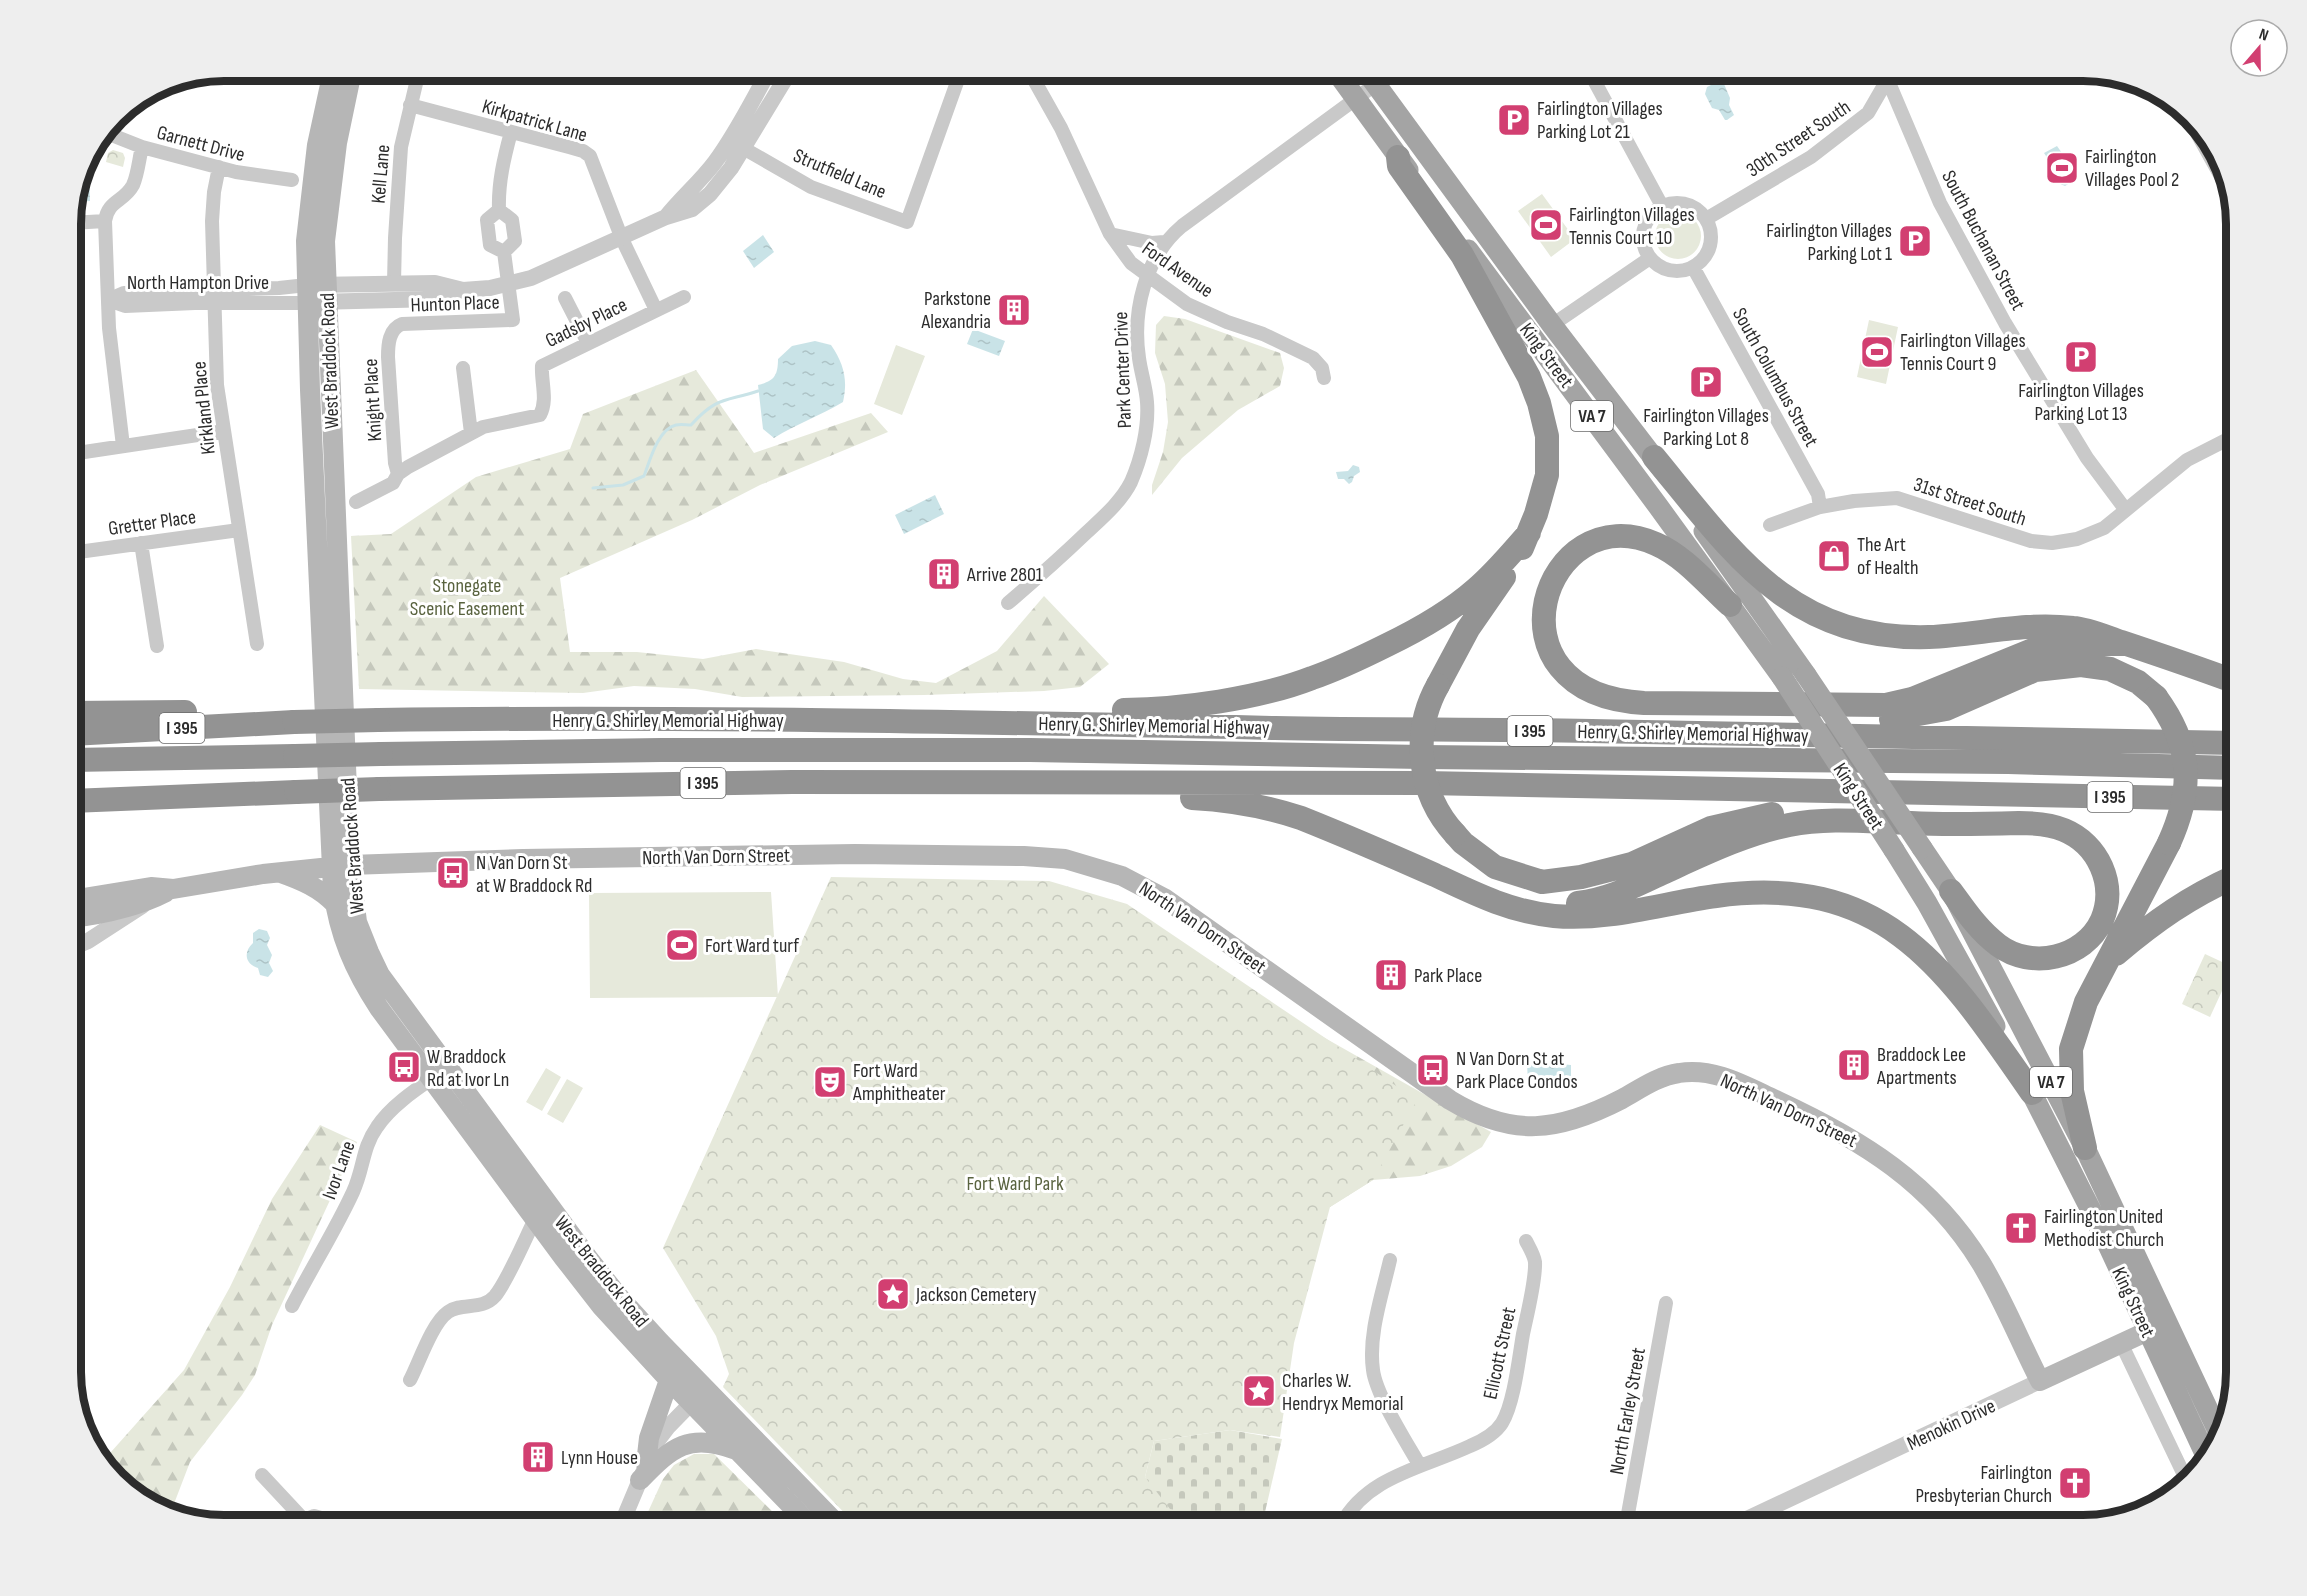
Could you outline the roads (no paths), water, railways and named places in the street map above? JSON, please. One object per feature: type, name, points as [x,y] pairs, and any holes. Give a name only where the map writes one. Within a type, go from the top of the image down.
[{"type":"highway","points":[[1398,157],[1399,166],[1462,255],[1529,377],[1539,403],[1547,436],[1547,475],[1544,492],[1529,533],[1516,560],[1468,629],[1429,702],[1421,744],[1425,783],[1440,818],[1463,843],[1496,867],[1542,882],[1581,877],[1632,864],[1711,828],[1794,808],[1984,795]]},
{"type":"highway","points":[[1654,457],[1722,541],[1747,566],[1782,596],[1834,622],[1868,633],[1902,637],[1955,635],[2026,626],[2076,628],[2226,679]]},
{"type":"highway","points":[[823,720],[932,714],[1147,710],[1208,703],[1261,693],[1311,679],[1412,633],[1475,591],[1504,563],[1529,533]]},
{"type":"highway","points":[[1730,605],[1664,548],[1638,538],[1617,536],[1597,540],[1572,555],[1548,589],[1543,617],[1549,647],[1554,659],[1566,674],[1582,687],[1598,695],[1644,703],[1886,705],[1912,699],[2040,647],[2069,643],[2126,644]]},
{"type":"highway","points":[[1586,730],[1780,720],[1877,721],[1946,709],[2035,670],[2081,664],[2110,669],[2138,682],[2156,697],[2171,717],[2186,757],[2187,786],[2179,820],[2169,843],[2086,1002],[2071,1049],[2072,1091],[2085,1148]]},
{"type":"highway","name":"Henry G. Shirley Memorial Highway","points":[[293,716],[377,714],[447,705],[494,719],[823,720],[1399,730],[1586,730],[1962,740],[2226,743]]},
{"type":"highway","points":[[81,713],[293,716]]},
{"type":"highway","name":"I 395","points":[[81,733],[293,716]]},
{"type":"highway","points":[[81,760],[661,750],[1030,750],[1352,756],[2008,762],[2226,768]]},
{"type":"highway","points":[[81,771],[232,757]]},
{"type":"highway","points":[[944,782],[1245,803],[1276,810],[1310,822],[1486,899],[1534,913],[1572,916],[1639,910],[1687,900],[1760,891],[1801,895],[1846,906],[1882,922],[1937,966],[1987,1028],[2032,1093]]},
{"type":"highway","name":"I 395","points":[[81,800],[379,789],[662,783],[944,782],[1425,783],[2226,799]]},
{"type":"highway","points":[[81,814],[128,811],[168,796]]},
{"type":"highway","points":[[1486,899],[1529,905],[1560,906],[1590,901],[1626,892],[1750,835],[1789,825],[1833,820],[1956,825],[2026,823],[2061,828],[2087,846],[2102,864],[2107,901],[2102,919],[2094,931],[2074,950],[2060,956],[2043,959],[2022,958],[2000,947],[1981,931],[1951,891]]},
{"type":"highway","points":[[2107,962],[2151,925],[2201,891],[2226,880]]},
{"type":"main road","name":"West Braddock Road","points":[[331,81],[313,172],[306,241],[316,294],[341,866],[335,904],[344,943],[361,981],[439,1073],[588,1258],[699,1397],[737,1450],[799,1515]]},
{"type":"main road","name":"West Braddock Road","points":[[316,294],[337,143],[350,81]]},
{"type":"main road","name":"King Street","points":[[1344,81],[1782,677],[1894,850],[1927,903],[2032,1093],[2103,1234],[2203,1449]]},
{"type":"main road","name":"King Street","points":[[1374,81],[1552,325],[1654,457],[1748,596],[1806,675],[1951,891],[2085,1148],[2215,1425]]},
{"type":"main road","name":"North Van Dorn Street","points":[[81,898],[151,887],[173,889],[278,872],[341,866],[523,859],[855,854],[1039,857],[1065,859],[1098,867],[1134,881],[1175,905],[1450,1100],[1489,1119],[1507,1124],[1531,1126],[1566,1123],[1609,1106],[1664,1077],[1696,1071],[1709,1072],[1739,1083],[1835,1129],[1892,1164],[1946,1215],[1980,1263],[2040,1381]]},
{"type":"main road","name":"West Braddock Road","points":[[341,866],[357,922],[380,975],[439,1073],[535,1219],[602,1306],[669,1380],[699,1397],[826,1515]]},
{"type":"main road","points":[[278,872],[310,885],[326,894],[335,904]]},
{"type":"main road","name":"North Van Dorn Street","points":[[81,916],[154,898],[173,889]]},
{"type":"main road","name":"Menokin Drive","points":[[2040,1381],[2167,1322]]},
{"type":"main road","points":[[643,1472],[652,1430],[665,1398],[669,1380]]},
{"type":"main road","points":[[643,1472],[669,1452],[684,1444],[701,1441],[737,1450]]},
{"type":"street","name":"Kell Lane","points":[[394,283],[398,173],[410,105],[417,81]]},
{"type":"street","name":"North Hampton Drive","points":[[108,300],[124,293],[216,297],[316,294],[435,299],[463,290],[509,284],[531,278],[622,239],[666,217],[693,209],[710,194],[731,168],[736,144],[764,81]]},
{"type":"street","name":"North Hampton Drive","points":[[736,144],[781,81]]},
{"type":"street","name":"Strutfield Lane","points":[[736,144],[811,187],[907,222],[957,81]]},
{"type":"street","name":"Ford Avenue","points":[[1035,81],[1061,128],[1110,234],[1131,263],[1201,312],[1263,334],[1312,358],[1322,368],[1324,378]]},
{"type":"street","name":"Park Center Drive","points":[[1008,603],[1107,514],[1129,486],[1143,442],[1147,418],[1147,402],[1138,358],[1138,304],[1164,242],[1182,226],[1356,99],[1368,81]]},
{"type":"street","points":[[1595,81],[1662,206]]},
{"type":"street","name":"30th Street South","points":[[1706,219],[1811,157],[1845,131],[1868,113],[1884,81]]},
{"type":"street","name":"South Buchanan Street","points":[[1891,81],[1940,203],[2006,323],[2087,458],[2125,509]]},
{"type":"street","name":"Kirkpatrick Lane","points":[[410,105],[583,151],[590,156],[622,239],[656,310]]},
{"type":"street","points":[[499,210],[498,191],[502,164],[511,132]]},
{"type":"street","name":"Garnett Drive","points":[[112,135],[142,147],[251,176],[292,180]]},
{"type":"street","points":[[123,446],[109,328],[105,222],[110,206],[126,194],[133,184],[142,147]]},
{"type":"street","name":"Kirkland Place","points":[[219,167],[212,221],[217,385],[257,644]]},
{"type":"street","points":[[1673,203],[1686,204],[1701,212],[1706,219],[1711,234],[1710,247],[1704,258],[1693,267],[1680,271],[1670,270],[1656,264],[1650,258],[1644,246],[1643,230],[1652,213],[1662,206],[1673,203]]},
{"type":"street","points":[[499,210],[487,220],[490,245],[504,252]]},
{"type":"street","points":[[499,210],[512,219],[515,241],[504,252]]},
{"type":"street","points":[[81,223],[105,222]]},
{"type":"street","points":[[1110,234],[1152,243],[1164,242]]},
{"type":"street","points":[[504,252],[509,284]]},
{"type":"street","points":[[1552,325],[1650,258]]},
{"type":"street","name":"South Columbus Street","points":[[1693,267],[1818,494],[1820,507]]},
{"type":"street","name":"North Hampton Drive","points":[[316,294],[394,283],[435,284],[463,290]]},
{"type":"street","name":"Hunton Place","points":[[397,326],[513,320],[509,284]]},
{"type":"street","name":"Gadsby Place","points":[[356,502],[393,483],[398,474],[483,427],[540,415],[544,400],[542,366],[684,297]]},
{"type":"street","points":[[566,298],[588,343]]},
{"type":"street","name":"Knight Place","points":[[397,326],[391,337],[388,357],[395,462],[398,474]]},
{"type":"street","points":[[463,368],[471,433]]},
{"type":"street","points":[[81,452],[224,431]]},
{"type":"street","name":"31st Street South","points":[[1770,525],[1820,507],[1877,498],[1897,498],[2005,535],[2052,543],[2077,538],[2104,528],[2187,460],[2226,440]]},
{"type":"street","name":"Gretter Place","points":[[81,552],[239,530]]},
{"type":"street","points":[[141,543],[157,646]]},
{"type":"street","points":[[81,943],[173,889]]},
{"type":"street","name":"Ivor Lane","points":[[292,1306],[316,1258],[337,1228],[362,1173],[365,1148],[377,1126],[439,1073]]},
{"type":"street","points":[[410,1380],[438,1324],[447,1313],[454,1309],[478,1307],[495,1296],[535,1219]]},
{"type":"street","name":"Ellicott Street","points":[[1347,1515],[1368,1493],[1397,1474],[1448,1456],[1485,1439],[1502,1423],[1510,1403],[1531,1292],[1535,1261],[1526,1241]]},
{"type":"street","points":[[1390,1260],[1377,1320],[1373,1371],[1378,1389],[1420,1466]]},
{"type":"street","name":"North Earley Street","points":[[1628,1515],[1666,1303]]},
{"type":"street","points":[[2121,1343],[2183,1473]]},
{"type":"street","name":"Menokin Drive","points":[[1757,1515],[2040,1381]]},
{"type":"street","points":[[625,1515],[655,1444],[668,1427],[699,1397]]},
{"type":"street","points":[[262,1475],[296,1515]]},
{"type":"water","points":[[1717,82],[1724,84],[1730,98],[1729,105],[1734,115],[1727,120],[1719,110],[1712,108],[1705,94],[1707,87]]},
{"type":"water","name":"Fairlington Villages Pool 2","points":[[2057,146],[2076,173],[2075,180],[2065,186],[2058,183],[2050,170],[2052,165],[2044,153]]},
{"type":"water","points":[[89,178],[90,201],[83,201]]},
{"type":"water","points":[[763,235],[774,252],[754,268],[743,251]]},
{"type":"water","points":[[973,329],[1005,341],[999,356],[967,344]]},
{"type":"water","points":[[815,341],[831,345],[839,359],[845,379],[843,402],[774,438],[763,429],[758,385],[774,377],[778,359],[792,346]]},
{"type":"water","points":[[1353,465],[1359,467],[1360,472],[1354,476],[1352,482],[1349,484],[1344,479],[1338,479],[1336,472],[1348,471]]},
{"type":"water","points":[[935,495],[944,514],[904,534],[895,515]]},
{"type":"water","points":[[259,929],[267,931],[270,938],[267,945],[272,955],[269,963],[273,971],[268,977],[260,975],[258,968],[250,964],[247,957],[248,950],[253,943],[253,933]]},
{"type":"water","points":[[1538,1062],[1571,1065],[1571,1082],[1540,1085],[1528,1082],[1527,1064]]},
{"type":"waterway","points":[[593,488],[623,485],[644,476],[655,446],[664,432],[678,425],[691,425],[715,404],[758,391]]},
{"type":"place","name":"Fairlington Villages Parking Lot 21","points":[[1514,120]]},
{"type":"place","name":"Fairlington Villages Pool 2","points":[[2062,168]]},
{"type":"place","name":"Fairlington Villages Tennis Court 10","points":[[1546,225]]},
{"type":"place","name":"Fairlington Villages Parking Lot 1","points":[[1915,241]]},
{"type":"place","name":"Parkstone Alexandria","points":[[1014,310]]},
{"type":"place","name":"Fairlington Villages Tennis Court 9","points":[[1877,352]]},
{"type":"place","name":"Fairlington Villages Parking Lot 13","points":[[2081,357]]},
{"type":"place","name":"Fairlington Villages Parking Lot 8","points":[[1706,382]]},
{"type":"place","name":"The Art of Health","points":[[1834,556]]},
{"type":"place","name":"Arrive 2801","points":[[944,574]]},
{"type":"place","name":"N Van Dorn St at W Braddock Rd","points":[[453,873]]},
{"type":"place","name":"Fort Ward turf","points":[[682,945]]},
{"type":"place","name":"Park Place","points":[[1391,975]]},
{"type":"place","name":"Braddock Lee Apartments","points":[[1854,1065]]},
{"type":"place","name":"W Braddock Rd at Ivor Ln","points":[[404,1067]]},
{"type":"place","name":"N Van Dorn St at Park Place Condos","points":[[1433,1070]]},
{"type":"place","name":"Fort Ward Amphitheater","points":[[830,1082]]},
{"type":"place","name":"Fairlington United Methodist Church","points":[[2021,1228]]},
{"type":"place","name":"Jackson Cemetery","points":[[893,1294]]},
{"type":"place","name":"Charles W. Hendryx Memorial","points":[[1259,1391]]},
{"type":"place","name":"Lynn House","points":[[538,1457]]},
{"type":"place","name":"Fairlington Presbyterian Church","points":[[2075,1483]]},
{"type":"park label","name":"Stonegate Scenic Easement","points":[[467,596]]},
{"type":"park label","name":"Fort Ward Park","points":[[1015,1183]]}]
